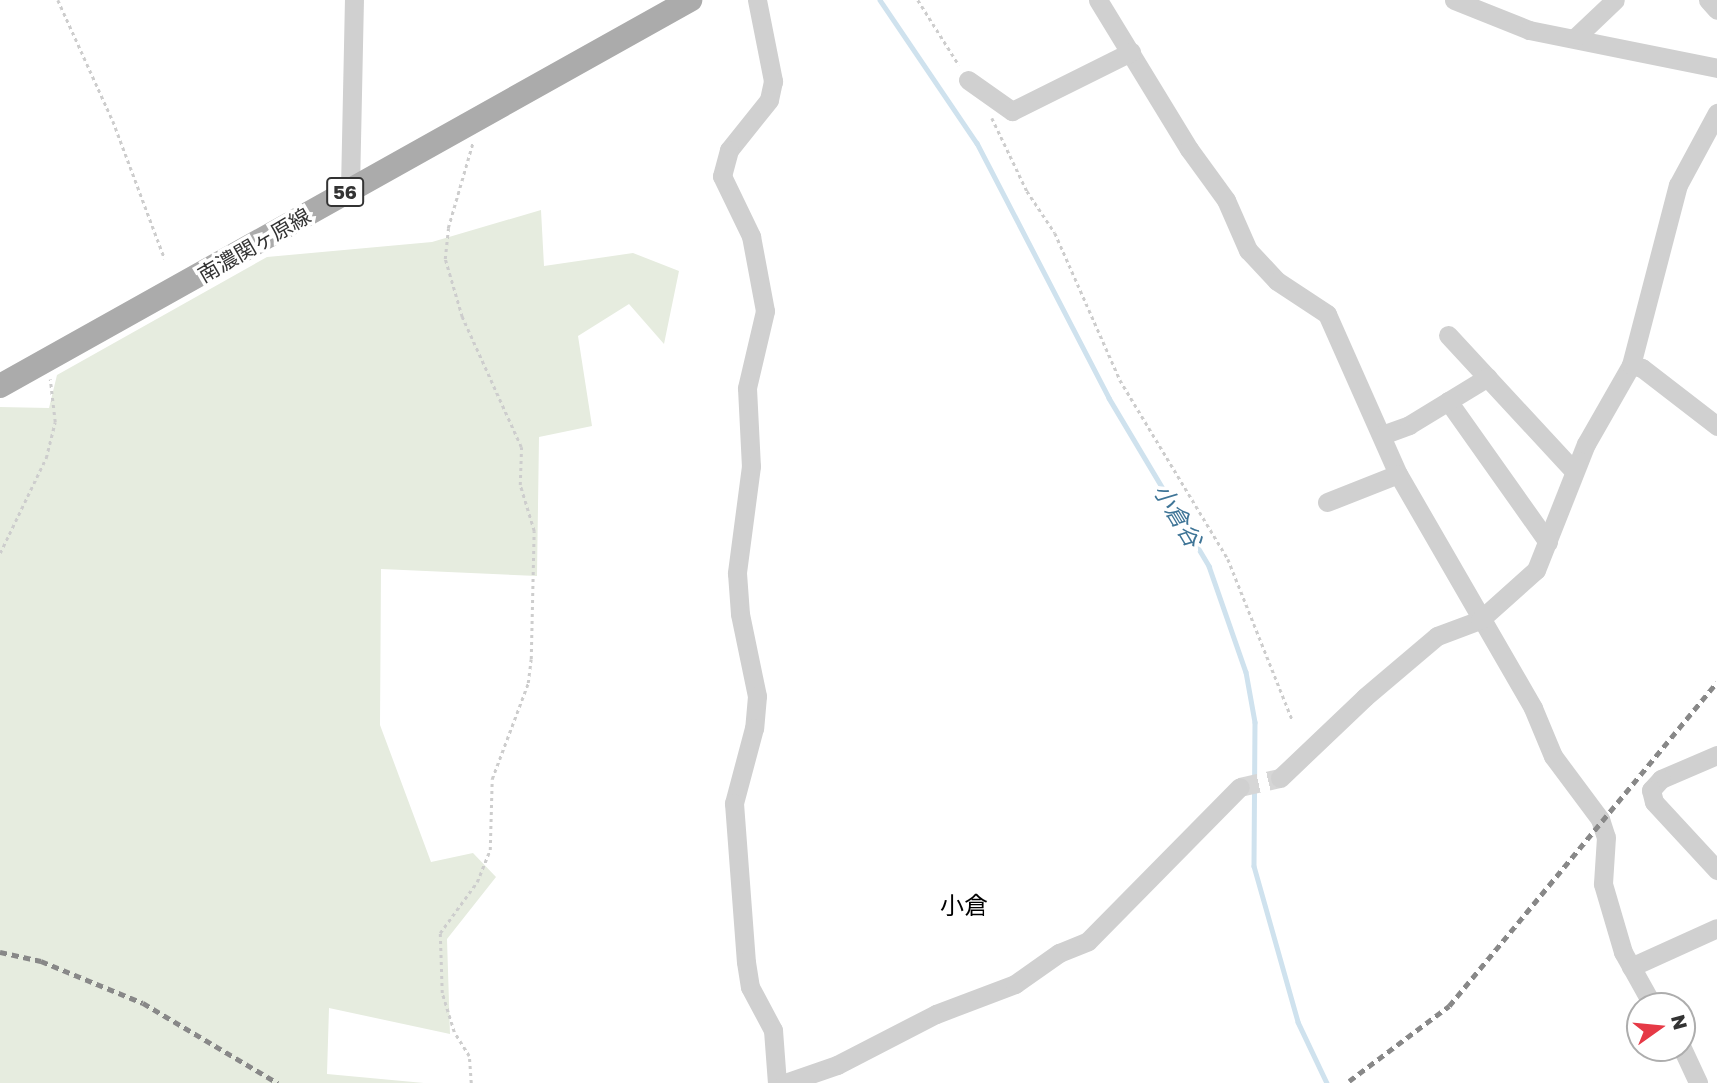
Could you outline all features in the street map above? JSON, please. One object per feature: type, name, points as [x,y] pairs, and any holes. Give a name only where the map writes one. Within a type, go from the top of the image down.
[{"type":"main road","name":"南濃関ヶ原線","points":[[0,386],[690,0]]},
{"type":"street","points":[[350,189],[354,0]]},
{"type":"street","points":[[757,0],[773,81],[769,100],[729,150],[722,176],[751,236],[765,312],[747,388],[751,466],[737,573],[740,614],[757,696],[754,728],[734,803],[746,962],[750,987],[773,1030],[777,1083]]},
{"type":"street","points":[[1098,0],[1189,149],[1226,200],[1248,250],[1278,281],[1327,314],[1398,474],[1533,708],[1553,756],[1600,820],[1606,837],[1603,884],[1631,967],[1645,992]]},
{"type":"street","points":[[1454,0],[1529,30],[1577,36],[1717,68]]},
{"type":"street","points":[[1577,36],[1615,0]]},
{"type":"street","points":[[1708,0],[1717,10]]},
{"type":"street","points":[[968,80],[1012,111],[1130,52]]},
{"type":"street","points":[[1280,778],[1365,697],[1437,636],[1480,620],[1536,570],[1574,471],[1631,365],[1678,185],[1717,113]]},
{"type":"street","points":[[1448,335],[1574,471]]},
{"type":"street","points":[[1631,365],[1642,368],[1717,426]]},
{"type":"street","points":[[1382,435],[1488,377]]},
{"type":"street","points":[[1448,401],[1548,542]]},
{"type":"street","points":[[1327,502],[1398,474]]},
{"type":"street","points":[[1717,755],[1661,779],[1651,790],[1654,802],[1717,870]]},
{"type":"street","points":[[785,1083],[837,1065],[936,1014],[1015,984],[1059,953],[1088,941],[1240,787]]},
{"type":"street","points":[[1631,967],[1717,928]]},
{"type":"street","points":[[1688,1062],[1698,1083]]},
{"type":"path","points":[[58,0],[113,121],[165,259]]},
{"type":"path","points":[[918,0],[968,80]]},
{"type":"path","points":[[987,110],[1027,191],[1055,233],[1120,380],[1228,559],[1292,719]]},
{"type":"path","points":[[471,1083],[469,1056],[454,1032],[442,993],[440,933],[477,882],[490,850],[492,779],[528,683],[534,531],[520,485],[522,447],[462,317],[446,260],[448,228],[480,119]]},
{"type":"path","points":[[0,553],[30,494],[55,422],[48,359]]},
{"type":"shaded area","points":[[541,210],[544,266],[633,253],[679,271],[664,344],[629,304],[578,336],[592,426],[539,437],[537,576],[381,569],[380,725],[431,862],[473,853],[496,877],[447,939],[450,1034],[329,1008],[327,1074],[424,1083],[0,1083],[0,407],[49,408],[57,375],[267,257],[432,242]]},
{"type":"waterway","name":"小倉谷","points":[[880,0],[977,143],[1109,398],[1209,566],[1246,672],[1255,722],[1254,866],[1298,1022],[1327,1083]]},
{"type":"tunnel","points":[[1240,787],[1280,778]]},
{"type":"railway","points":[[1349,1081],[1449,1006],[1717,682]]},
{"type":"railway","points":[[0,952],[41,961],[143,1003],[278,1083]]},
{"type":"district","name":"小倉","points":[[964,905]]}]
